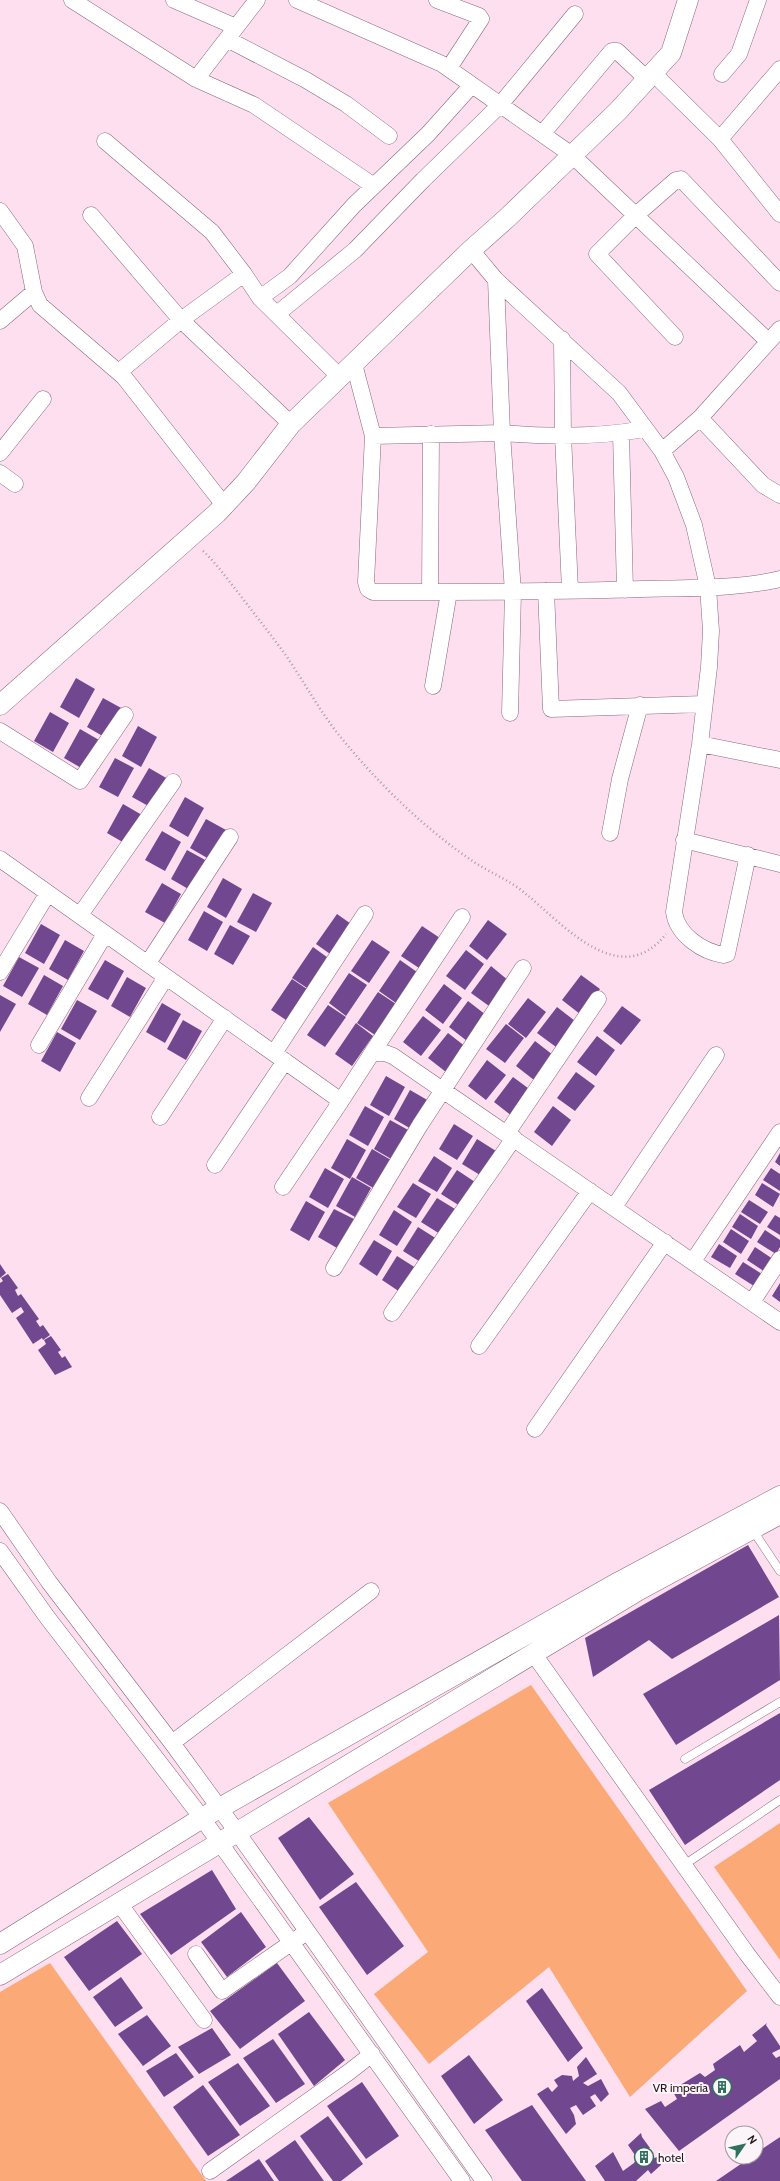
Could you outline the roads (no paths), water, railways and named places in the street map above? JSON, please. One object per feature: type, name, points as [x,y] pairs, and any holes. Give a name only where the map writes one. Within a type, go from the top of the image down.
[{"type":"street","points":[[72,0],[196,79],[254,105],[374,186]]},
{"type":"street","points":[[174,0],[231,33],[346,104],[389,136]]},
{"type":"street","points":[[196,79],[257,0]]},
{"type":"street","points":[[297,0],[449,68],[572,155],[768,341]]},
{"type":"street","points":[[437,0],[479,16],[481,19],[449,68]]},
{"type":"street","points":[[0,705],[216,514],[246,482],[291,424],[471,250],[618,111],[671,53],[688,0]]},
{"type":"street","points":[[722,74],[739,54],[758,0]]},
{"type":"street","points":[[276,314],[355,250],[423,180],[500,105],[575,14]]},
{"type":"street","points":[[542,134],[612,51],[618,51],[650,76],[720,139],[780,214]]},
{"type":"street","points":[[720,139],[780,69]]},
{"type":"street","points":[[260,298],[290,276],[374,186],[428,134],[472,84]]},
{"type":"street","points":[[105,141],[212,232],[260,298],[276,314],[347,370],[373,436],[366,582],[368,589],[372,592],[626,590],[708,587],[780,579]]},
{"type":"street","points":[[675,337],[597,254],[636,215],[676,180],[681,179],[780,282]]},
{"type":"street","points":[[0,211],[25,246],[34,292],[44,310],[119,372],[216,514]]},
{"type":"street","points":[[91,215],[181,320],[291,424]]},
{"type":"street","points":[[471,250],[496,280],[562,339],[619,393],[662,451],[676,477],[694,524],[708,587],[710,631],[700,744],[674,912],[675,918],[687,936],[707,952],[714,954],[727,954],[748,855]]},
{"type":"street","points":[[119,372],[181,320],[244,274]]},
{"type":"street","points":[[496,280],[502,433],[513,592],[510,712]]},
{"type":"street","points":[[5,316],[34,292]]},
{"type":"street","points":[[662,451],[700,418],[780,329]]},
{"type":"street","points":[[562,339],[563,435],[570,590]]},
{"type":"street","points":[[0,453],[43,399]]},
{"type":"street","points":[[700,418],[763,485],[780,495]]},
{"type":"street","points":[[373,436],[502,433],[563,435],[621,433],[645,429]]},
{"type":"street","points":[[621,433],[626,590]]},
{"type":"street","points":[[430,592],[431,434]]},
{"type":"street","points":[[0,473],[15,484]]},
{"type":"street","points":[[546,591],[551,708],[704,704]]},
{"type":"street","points":[[433,686],[449,592]]},
{"type":"street","points":[[610,833],[620,779],[640,705]]},
{"type":"street","points":[[0,731],[80,781],[125,714]]},
{"type":"street","points":[[700,744],[780,760]]},
{"type":"street","points":[[80,915],[173,782]]},
{"type":"street","points":[[148,963],[230,837]]},
{"type":"street","points":[[684,840],[780,864]]},
{"type":"street","points":[[0,859],[341,1101]]},
{"type":"street","points":[[0,972],[48,893]]},
{"type":"street","points":[[215,1165],[365,914]]},
{"type":"street","points":[[283,1187],[462,917]]},
{"type":"street","points":[[39,1045],[105,934]]},
{"type":"street","points":[[334,1268],[420,1125],[523,968]]},
{"type":"street","points":[[89,1098],[166,977]]},
{"type":"street","points":[[392,1313],[511,1136],[598,999]]},
{"type":"street","points":[[160,1117],[225,1018]]},
{"type":"street","points":[[372,1053],[385,1053],[393,1056],[780,1322]]},
{"type":"street","points":[[614,1207],[716,1055]]},
{"type":"street","points":[[693,1261],[780,1132]]},
{"type":"street","points":[[479,1346],[590,1191]]},
{"type":"street","points":[[535,1429],[665,1242]]},
{"type":"street","points":[[752,1302],[780,1259]]},
{"type":"street","points":[[0,1975],[639,1590],[686,1556],[780,1496]]},
{"type":"street","points":[[0,1511],[49,1582],[172,1743],[210,1813],[220,1843],[462,2181]]},
{"type":"street","points":[[0,1944],[210,1813],[686,1556],[752,1529],[780,1514]]},
{"type":"street","points":[[22,1543],[2,1554],[31,1595],[210,1813],[237,1832],[484,2181]]},
{"type":"street","points":[[31,1595],[49,1582]]},
{"type":"street","points":[[172,1743],[371,1591]]},
{"type":"street","points":[[533,1653],[780,1997]]},
{"type":"street","points":[[119,1903],[204,2020]]},
{"type":"street","points":[[196,1954],[222,1991],[307,1931]]},
{"type":"street","points":[[210,2171],[350,2072],[372,2054]]},
{"type":"street","points":[[388,2077],[403,2066]]},
{"type":"lane","points":[[752,1529],[780,1571]]},
{"type":"lane","points":[[685,1759],[780,1702]]},
{"type":"lane","points":[[684,1865],[780,1800]]},
{"type":"place","name":"VR imperia","points":[[722,2087]]},
{"type":"place","name":"hotel","points":[[644,2157]]}]
